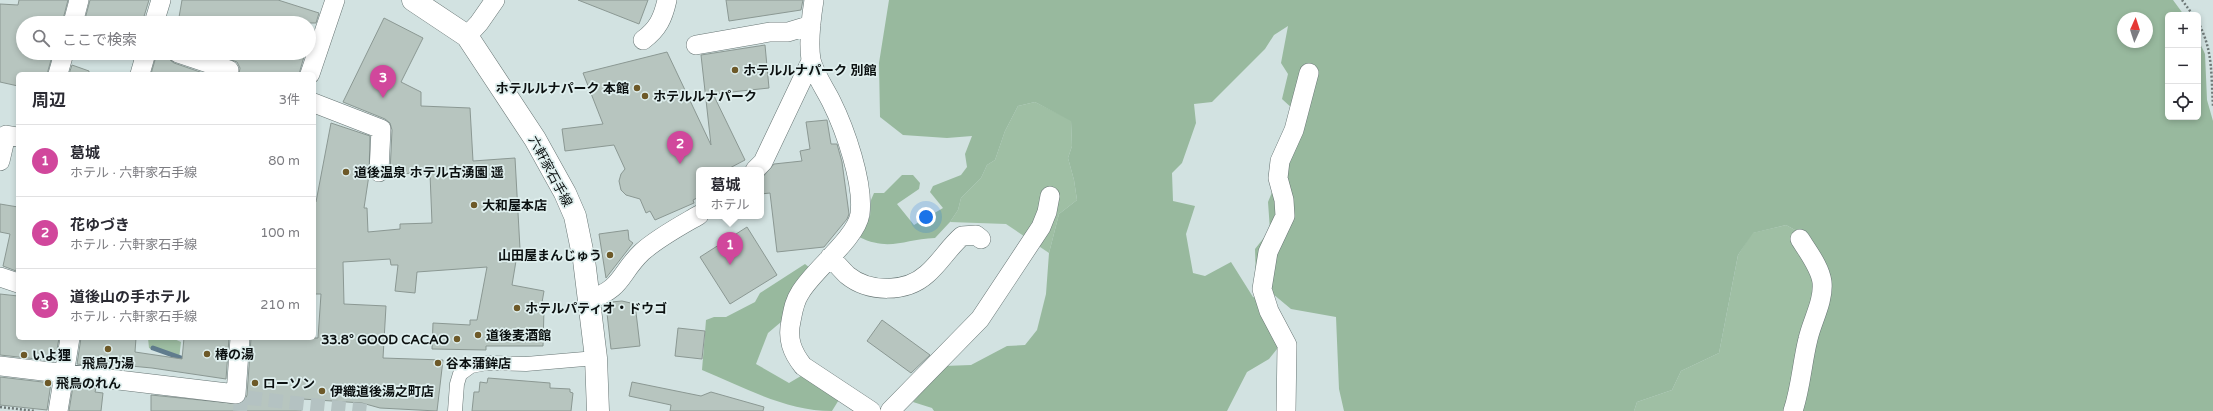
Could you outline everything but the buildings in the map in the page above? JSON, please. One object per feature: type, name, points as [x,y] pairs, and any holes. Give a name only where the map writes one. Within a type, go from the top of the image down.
[{"type":"main road","name":"六軒家石手線","points":[[413,0],[433,11],[466,36],[535,139],[565,193],[575,216],[581,240],[596,358],[598,411]]},
{"type":"street","points":[[75,16],[80,0]]},
{"type":"street","points":[[156,16],[161,0]]},
{"type":"street","points":[[316,56],[335,0]]},
{"type":"street","points":[[466,36],[479,23],[495,0]]},
{"type":"street","points":[[643,40],[654,32],[659,25],[667,0]]},
{"type":"street","points":[[814,0],[810,25],[811,61],[841,122],[859,187],[861,202],[860,216],[853,231],[801,292],[794,304],[789,330],[790,345],[796,357],[804,366],[871,411]]},
{"type":"street","points":[[696,44],[770,32],[788,32],[810,25]]},
{"type":"street","points":[[59,72],[62,60]]},
{"type":"street","points":[[141,72],[144,60]]},
{"type":"street","points":[[199,60],[229,70]]},
{"type":"street","points":[[311,72],[315,60]]},
{"type":"street","points":[[758,167],[763,162],[811,61]]},
{"type":"street","points":[[1286,411],[1287,345],[1269,311],[1262,289],[1268,252],[1285,216],[1284,200],[1278,178],[1280,161],[1294,130],[1309,73]]},
{"type":"street","points":[[316,103],[381,129],[379,172]]},
{"type":"street","points":[[0,161],[6,135],[16,137]]},
{"type":"street","points":[[890,411],[980,319],[1041,227],[1047,212],[1050,196]]},
{"type":"street","points":[[588,300],[613,288],[641,254],[651,245],[696,216]]},
{"type":"street","points":[[830,257],[848,276],[861,282],[876,287],[901,288],[914,285],[927,274],[962,236],[976,235],[981,239]]},
{"type":"street","points":[[1793,411],[1798,394],[1808,338],[1821,297],[1822,283],[1820,272],[1800,239]]},
{"type":"street","points":[[0,278],[16,282]]},
{"type":"street","points":[[58,411],[70,340]]},
{"type":"street","points":[[0,366],[238,396],[240,340]]},
{"type":"street","points":[[455,411],[457,384],[460,374],[471,366],[487,363],[526,364],[596,358]]},
{"type":"path","points":[[2182,0],[2191,12]]},
{"type":"path","points":[[2201,26],[2205,32],[2212,50],[2213,106]]},
{"type":"path","points":[[0,407],[35,411]]},
{"type":"green space","points":[[889,0],[2173,0],[2182,12],[2165,12],[2165,120],[2201,120],[2201,45],[2205,54],[2207,100],[2213,121],[2213,411],[1798,411],[1829,295],[1804,235],[1786,225],[1753,233],[1738,255],[1719,353],[1681,371],[1672,390],[1637,402],[1634,411],[1344,411],[1339,389],[1336,317],[1291,309],[1256,280],[1255,249],[1270,230],[1268,202],[1290,148],[1294,110],[1282,99],[1288,74],[1281,63],[1288,26],[1274,35],[1265,49],[1212,102],[1194,104],[1196,123],[1182,163],[1172,173],[1173,201],[1195,206],[1186,234],[1193,273],[1205,276],[1231,262],[1253,297],[1273,303],[1289,334],[1269,359],[1247,372],[1227,411],[934,411],[932,408],[913,402],[944,366],[971,365],[1007,346],[1025,345],[1037,330],[1046,294],[1049,253],[1059,214],[1077,200],[1074,180],[1068,158],[1072,146],[1071,121],[1035,102],[1018,106],[1005,131],[995,160],[987,165],[981,178],[961,198],[958,210],[950,222],[935,238],[897,244],[880,244],[859,237],[870,216],[871,200],[874,193],[884,193],[902,175],[913,175],[920,183],[919,189],[897,204],[914,225],[943,208],[930,192],[933,186],[961,175],[967,167],[965,154],[972,136],[947,138],[903,135],[880,117],[879,63]]},
{"type":"green space","points":[[1035,102],[1071,120],[1072,146],[1068,158],[1074,180],[1077,200],[1059,214],[1049,253],[1006,224],[950,222],[958,210],[961,198],[981,178],[987,165],[995,160],[1005,131],[1018,106]]},
{"type":"green space","points":[[1786,225],[1804,235],[1828,269],[1798,411],[1634,411],[1637,402],[1672,390],[1681,371],[1719,353],[1738,255],[1752,233]]},
{"type":"green space","points":[[805,264],[810,268],[786,303],[781,322],[768,333],[756,364],[789,383],[806,373],[840,398],[832,411],[815,410],[781,403],[702,370],[706,320],[714,317],[726,317],[755,302],[760,293]]},
{"type":"green space","points":[[148,340],[176,340],[181,342],[179,359],[149,348]]},
{"type":"waterway","points":[[153,348],[181,358]]},
{"type":"tunnel","points":[[240,411],[241,397],[368,411]]},
{"type":"place","name":"ホテルルナパーク 別館","points":[[735,70]]},
{"type":"place","name":"ホテルルナパーク 本館","points":[[637,88]]},
{"type":"place","name":"ホテルルナパーク","points":[[645,96]]},
{"type":"place","name":"道後山の手ホテル","points":[[383,98]]},
{"type":"place","name":"花ゆづき","points":[[680,164]]},
{"type":"place","name":"道後温泉 ホテル古湧園 遥","points":[[346,172]]},
{"type":"place","name":"大和屋本店","points":[[474,205]]},
{"type":"place","name":"山田屋まんじゅう","points":[[610,255]]},
{"type":"place","name":"葛城","points":[[730,265]]},
{"type":"place","name":"ホテルパティオ・ドウゴ","points":[[517,308]]},
{"type":"place","name":"道後麦酒館","points":[[478,335]]},
{"type":"place","name":"33.8° GOOD CACAO","points":[[457,339]]},
{"type":"place","name":"飛鳥乃湯","points":[[108,349]]},
{"type":"place","name":"椿の湯","points":[[207,354]]},
{"type":"place","name":"いよ狸","points":[[24,355]]},
{"type":"place","name":"谷本蒲鉾店","points":[[438,363]]},
{"type":"place","name":"飛鳥のれん","points":[[48,383]]},
{"type":"place","name":"ローソン","points":[[255,383]]},
{"type":"place","name":"伊織道後湯之町店","points":[[322,391]]}]
